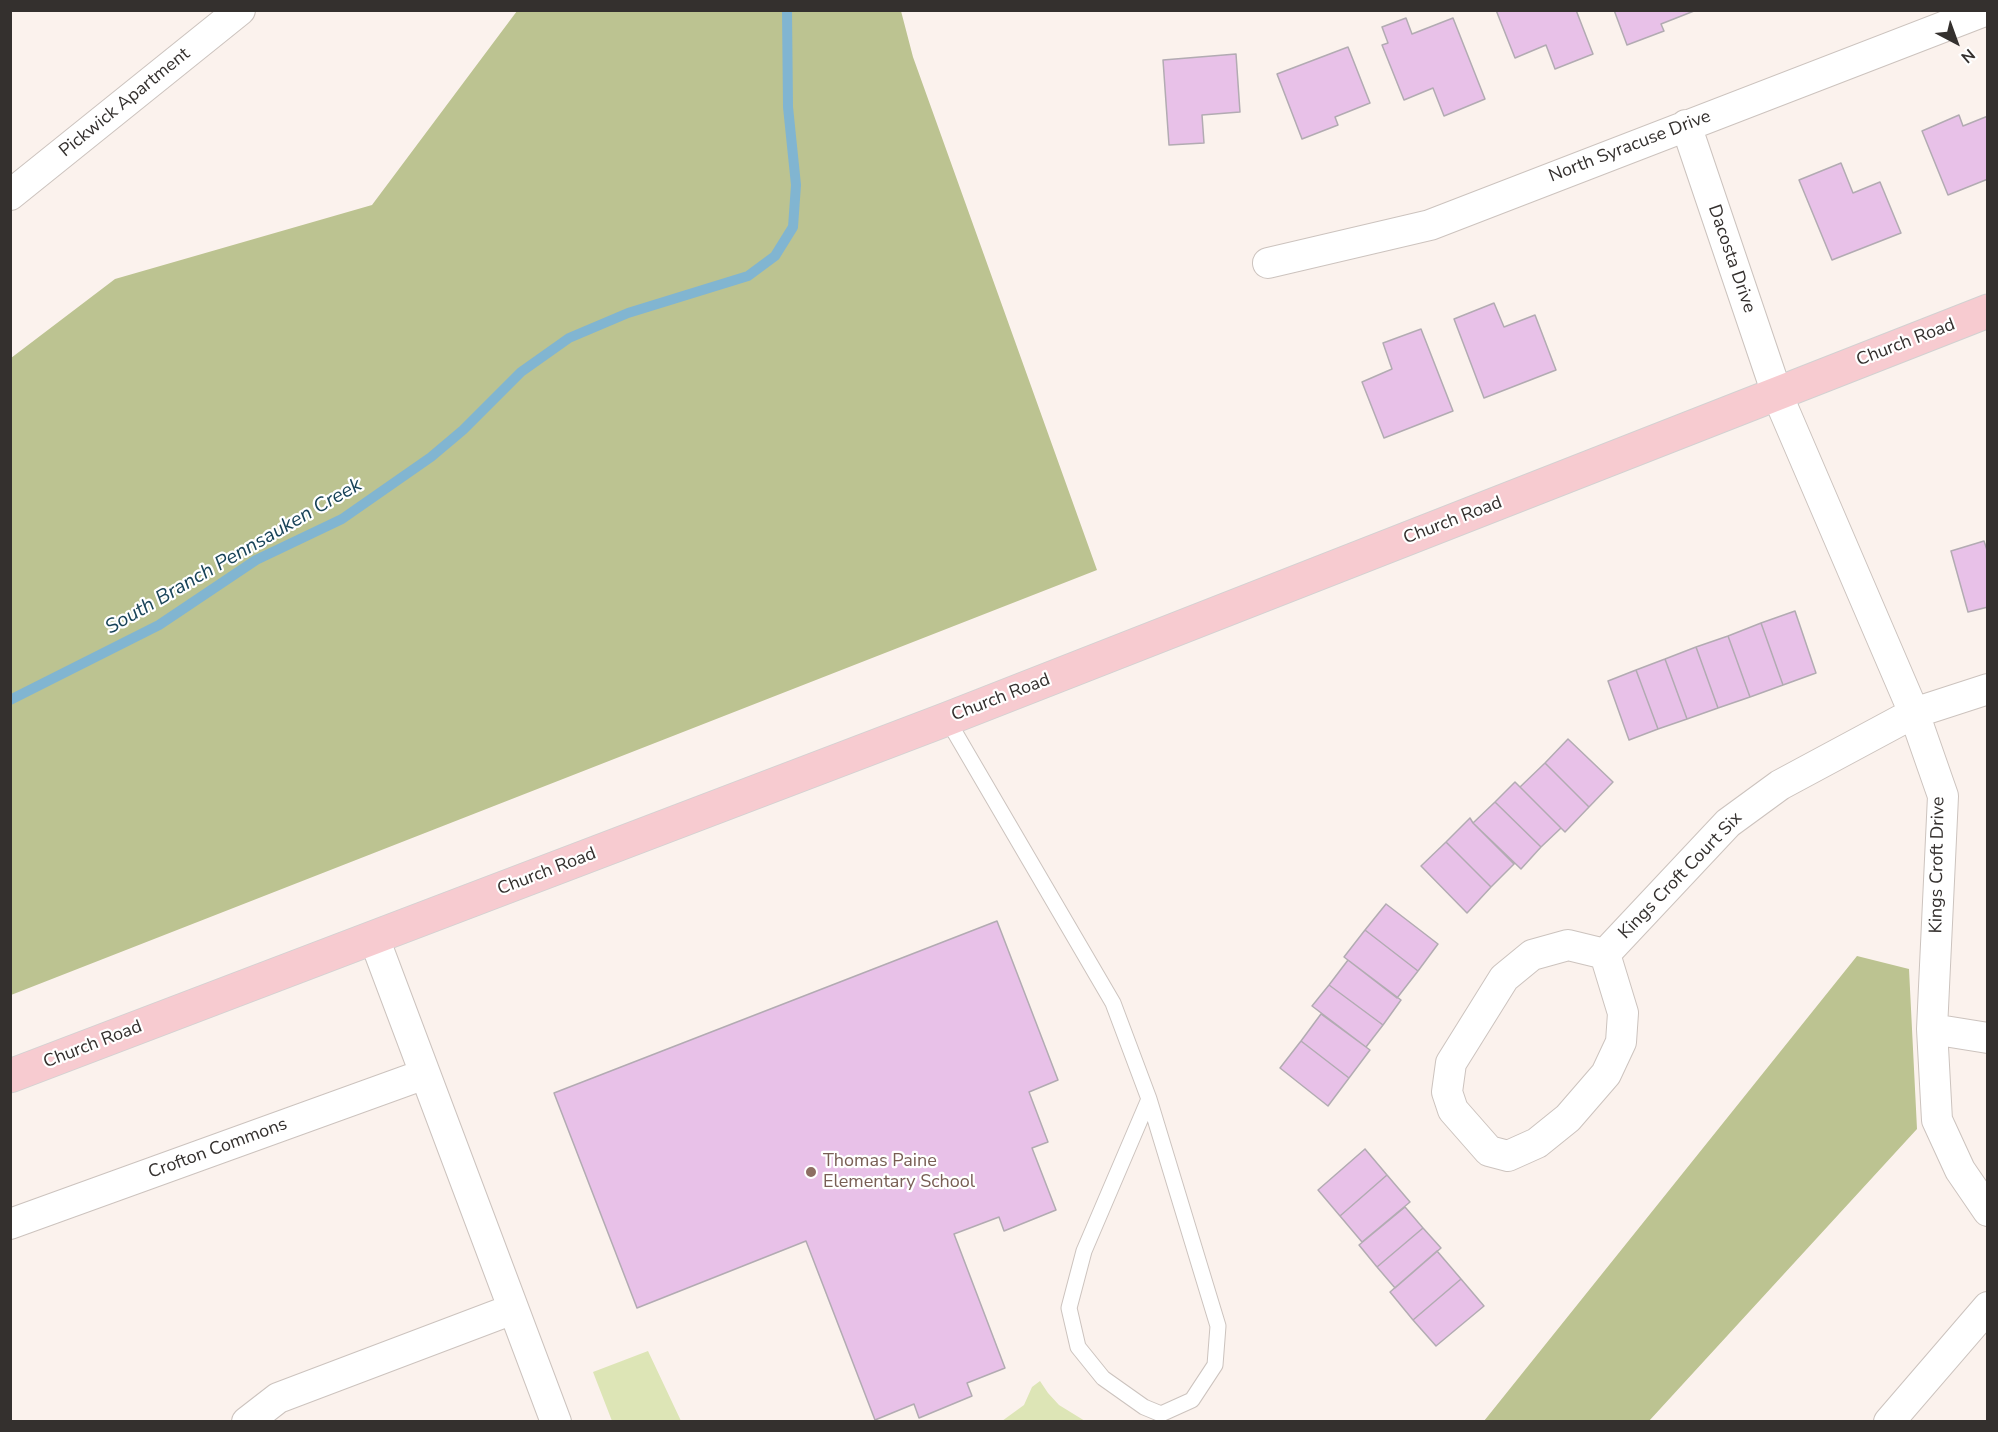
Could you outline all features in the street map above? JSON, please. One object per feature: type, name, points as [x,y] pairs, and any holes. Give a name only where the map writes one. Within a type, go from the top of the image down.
[{"type":"main road","name":"Church Road","points":[[10,1076],[947,719],[1988,311]]},
{"type":"street","name":"Pickwick Apartment","points":[[10,195],[240,10]]},
{"type":"street","name":"North Syracuse Drive","points":[[1268,263],[1430,225],[1987,10]]},
{"type":"street","name":"Dacosta Drive","points":[[1686,125],[1777,394]]},
{"type":"street","name":"Kings Croft Drive","points":[[1777,394],[1914,712],[1942,796],[1932,1029],[1937,1120],[1960,1170],[1988,1211]]},
{"type":"street","name":"Kings Croft Court Six","points":[[1605,954],[1728,823],[1780,785],[1914,712],[1988,689]]},
{"type":"street","points":[[374,938],[556,1422]]},
{"type":"street","name":"Kings Croft Court Six","points":[[1568,945],[1605,954],[1623,1013],[1621,1042],[1606,1074],[1568,1118],[1537,1143],[1508,1156],[1489,1151],[1453,1110],[1447,1092],[1451,1063],[1504,978],[1532,955],[1568,945]]},
{"type":"street","points":[[1932,1029],[1988,1038]]},
{"type":"street","name":"Crofton Commons","points":[[10,1224],[425,1074]]},
{"type":"street","points":[[1889,1422],[1988,1307]]},
{"type":"street","points":[[247,1422],[278,1398],[513,1309]]},
{"type":"lane","points":[[947,719],[1113,1003],[1149,1099],[1218,1326],[1215,1365],[1192,1400],[1161,1414],[1144,1407],[1103,1378],[1078,1347],[1069,1308],[1084,1251],[1149,1099]]},
{"type":"green space","points":[[517,11],[901,11],[913,57],[1097,570],[11,995],[11,358],[115,279],[372,205]]},
{"type":"green space","points":[[1857,956],[1909,969],[1917,1129],[1649,1421],[1484,1421]]},
{"type":"green space","points":[[648,1351],[681,1421],[612,1421],[593,1372]]},
{"type":"green space","points":[[1040,1381],[1059,1405],[1085,1421],[1002,1421],[1024,1405],[1032,1387]]},
{"type":"building","points":[[1496,10],[1576,10],[1593,54],[1555,69],[1546,45],[1515,58]]},
{"type":"building","points":[[1614,10],[1694,11],[1661,24],[1664,31],[1627,45]]},
{"type":"building","points":[[1406,18],[1412,34],[1453,18],[1485,99],[1444,116],[1433,88],[1404,100],[1382,45],[1388,43],[1382,27]]},
{"type":"building","points":[[1348,47],[1370,103],[1335,117],[1338,125],[1302,139],[1277,74]]},
{"type":"building","points":[[1236,54],[1240,112],[1202,115],[1204,143],[1169,145],[1163,60]]},
{"type":"building","points":[[1959,115],[1963,126],[1988,116],[1988,179],[1948,195],[1922,131]]},
{"type":"building","points":[[1841,163],[1853,193],[1880,182],[1901,233],[1832,260],[1799,180]]},
{"type":"building","points":[[1494,303],[1504,327],[1535,315],[1556,370],[1484,398],[1454,319]]},
{"type":"building","points":[[1421,329],[1453,411],[1384,438],[1362,382],[1392,369],[1383,343]]},
{"type":"building","points":[[1984,541],[1988,553],[1988,607],[1968,612],[1951,551]]},
{"type":"building","points":[[1795,611],[1816,673],[1783,685],[1761,623]]},
{"type":"building","points":[[1761,623],[1783,685],[1750,697],[1728,636]]},
{"type":"building","points":[[1728,636],[1750,697],[1718,708],[1696,647]]},
{"type":"building","points":[[1696,647],[1718,708],[1687,719],[1665,659]]},
{"type":"building","points":[[1665,659],[1687,719],[1658,729],[1636,670]]},
{"type":"building","points":[[1636,670],[1658,729],[1629,740],[1608,681]]},
{"type":"building","points":[[1568,739],[1613,782],[1589,807],[1545,763]]},
{"type":"building","points":[[1545,763],[1589,807],[1565,832],[1520,787]]},
{"type":"building","points":[[1515,782],[1561,828],[1541,847],[1495,802]]},
{"type":"building","points":[[1495,802],[1541,847],[1521,869],[1473,823]]},
{"type":"building","points":[[1470,818],[1514,864],[1491,887],[1446,842]]},
{"type":"building","points":[[1446,842],[1491,887],[1467,913],[1421,866]]},
{"type":"building","points":[[1386,904],[1438,944],[1418,971],[1365,930]]},
{"type":"building","points":[[997,921],[1058,1080],[1029,1092],[1048,1142],[1032,1148],[1056,1210],[1004,1231],[999,1217],[954,1234],[1005,1368],[967,1383],[972,1396],[919,1418],[914,1404],[875,1420],[806,1241],[637,1308],[554,1093]]},
{"type":"building","points":[[1365,930],[1418,971],[1397,998],[1344,957]]},
{"type":"building","points":[[1348,960],[1401,1000],[1383,1025],[1329,985]]},
{"type":"building","points":[[1329,985],[1383,1025],[1366,1047],[1312,1006]]},
{"type":"building","points":[[1321,1014],[1370,1050],[1349,1078],[1301,1041]]},
{"type":"building","points":[[1301,1041],[1349,1078],[1328,1106],[1280,1068]]},
{"type":"building","points":[[1365,1149],[1387,1175],[1340,1216],[1318,1190]]},
{"type":"building","points":[[1387,1175],[1410,1202],[1362,1242],[1340,1216]]},
{"type":"building","points":[[1405,1207],[1423,1228],[1377,1267],[1359,1245]]},
{"type":"building","points":[[1423,1228],[1441,1248],[1395,1288],[1377,1267]]},
{"type":"building","points":[[1437,1251],[1461,1279],[1413,1320],[1390,1292]]},
{"type":"building","points":[[1461,1279],[1484,1306],[1436,1346],[1413,1320]]},
{"type":"waterway","name":"South Branch Pennsauken Creek","points":[[10,700],[159,625],[256,560],[342,519],[431,457],[463,430],[521,372],[569,338],[628,313],[748,276],[775,256],[793,227],[796,185],[788,107],[787,10]]},
{"type":"place","name":"Thomas Paine Elementary School","points":[[811,1172]]}]
